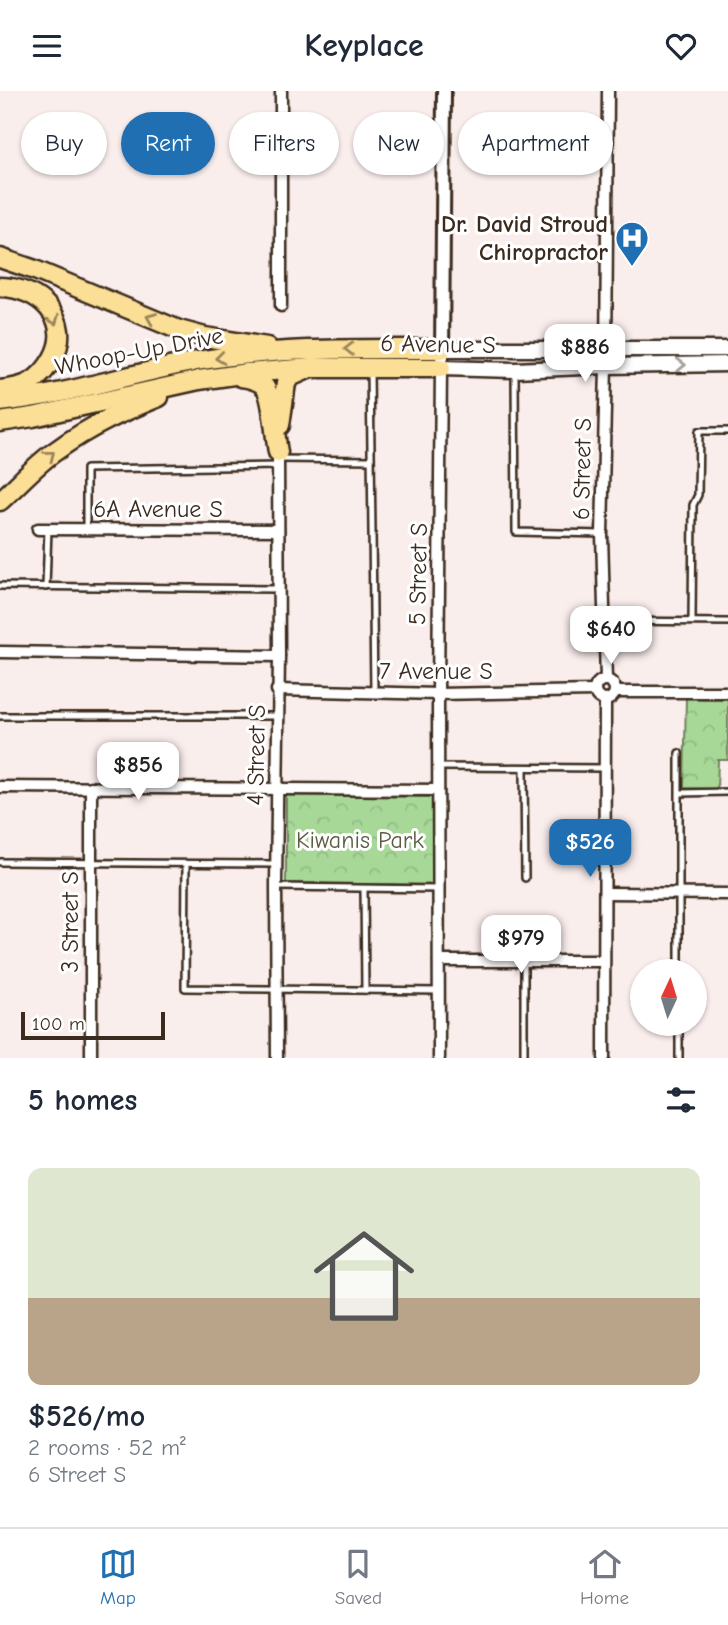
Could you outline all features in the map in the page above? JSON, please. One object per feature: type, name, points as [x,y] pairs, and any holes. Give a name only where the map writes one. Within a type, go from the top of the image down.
[{"type":"highway","points":[[0,258],[179,330],[288,351]]},
{"type":"highway","points":[[0,266],[35,270]]},
{"type":"highway","points":[[0,287],[27,291],[40,299],[53,312],[59,340],[57,351],[43,372],[30,382],[0,390]]},
{"type":"highway","name":"6 Avenue S","points":[[288,351],[442,349]]},
{"type":"highway","name":"Whoop-Up Drive","points":[[0,402],[59,392],[203,360],[288,351]]},
{"type":"highway","name":"6 Avenue S","points":[[231,375],[310,368],[442,368]]},
{"type":"highway","points":[[278,459],[286,383],[290,377],[310,368]]},
{"type":"highway","points":[[231,375],[254,379],[265,386],[271,405],[278,459]]},
{"type":"highway","name":"Whoop-Up Drive","points":[[0,422],[231,375]]},
{"type":"highway","points":[[0,501],[32,470],[79,435],[104,420],[199,380]]},
{"type":"main road","name":"6 Avenue S","points":[[442,349],[728,349]]},
{"type":"main road","name":"6 Avenue S","points":[[442,368],[515,370],[728,365]]},
{"type":"street","points":[[281,91],[281,306]]},
{"type":"street","name":"5 Street S","points":[[439,1058],[438,694],[444,91]]},
{"type":"street","name":"6 Street S","points":[[606,680],[602,534],[608,91]]},
{"type":"street","name":"4 Street S","points":[[277,1058],[278,459]]},
{"type":"street","name":"6A Avenue S","points":[[43,529],[278,530]]},
{"type":"street","points":[[0,652],[279,656]]},
{"type":"street","points":[[606,680],[614,685],[615,692],[612,698],[605,700],[597,697],[595,691],[597,685],[606,680]]},
{"type":"street","name":"7 Avenue S","points":[[278,690],[438,694],[595,691]]},
{"type":"street","points":[[615,692],[728,692]]},
{"type":"street","points":[[604,1058],[605,700]]},
{"type":"street","points":[[0,787],[438,790]]},
{"type":"street","name":"3 Street S","points":[[91,787],[91,1058]]},
{"type":"street","points":[[605,893],[728,894]]},
{"type":"street","points":[[439,961],[603,961]]},
{"type":"lane","points":[[370,367],[374,692]]},
{"type":"lane","points":[[515,370],[516,533],[602,534]]},
{"type":"lane","points":[[692,621],[693,505],[698,495],[699,431],[728,431]]},
{"type":"lane","points":[[86,529],[86,469],[278,459],[371,460]]},
{"type":"lane","points":[[43,529],[46,587]]},
{"type":"lane","points":[[0,586],[278,589]]},
{"type":"lane","points":[[604,621],[728,622]]},
{"type":"lane","points":[[0,716],[278,716]]},
{"type":"lane","points":[[679,753],[679,959]]},
{"type":"lane","points":[[438,768],[605,768]]},
{"type":"lane","points":[[524,769],[525,877]]},
{"type":"lane","points":[[680,793],[728,792]]},
{"type":"lane","points":[[0,862],[276,864]]},
{"type":"lane","points":[[186,864],[185,988],[439,991]]},
{"type":"lane","points":[[276,887],[439,889]]},
{"type":"lane","points":[[364,889],[365,990]]},
{"type":"lane","points":[[524,960],[524,1058]]},
{"type":"lane","points":[[679,1036],[680,1058]]},
{"type":"green space","points":[[686,698],[728,699],[728,760],[718,760],[717,789],[684,788]]},
{"type":"green space","name":"Kiwanis Park","points":[[286,795],[434,797],[434,885],[286,883]]},
{"type":"place","name":"Dr. David Stroud Chiropractor","points":[[632,268]]}]
